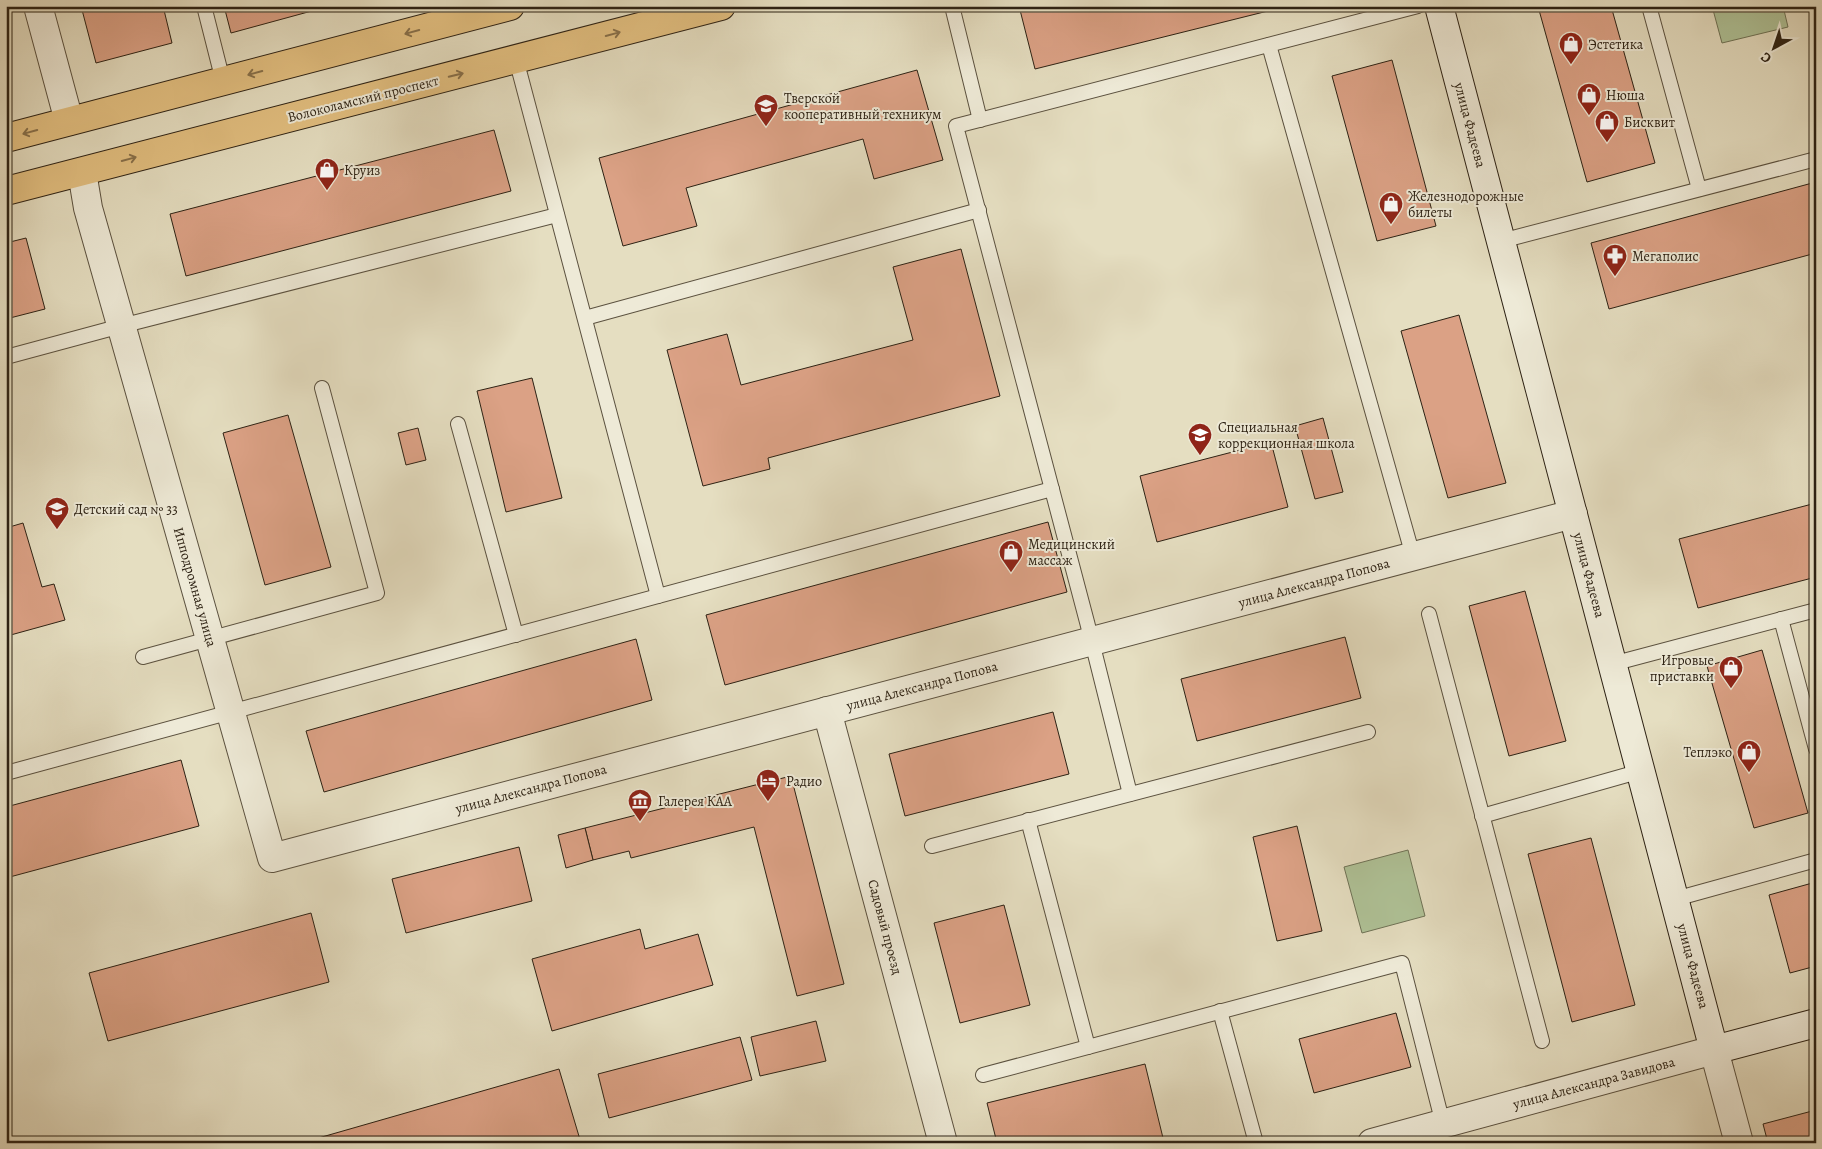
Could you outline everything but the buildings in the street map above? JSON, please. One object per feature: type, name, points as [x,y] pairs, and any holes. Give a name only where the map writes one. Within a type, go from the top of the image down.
[{"type":"main road","points":[[6,138],[510,6]]},
{"type":"main road","name":"Волоколамский проспект","points":[[6,191],[720,6]]},
{"type":"street","points":[[38,6],[69,122]]},
{"type":"street","name":"улица Фадеева","points":[[1439,6],[1739,1143]]},
{"type":"street","name":"Ипподромная улица","points":[[82,172],[88,208],[272,858]]},
{"type":"street","name":"улица Александра Попова","points":[[272,858],[1573,514]]},
{"type":"street","name":"Садовый проезд","points":[[827,711],[943,1143]]},
{"type":"street","name":"улица Александра Завидова","points":[[1372,1143],[1816,1023]]},
{"type":"lane","points":[[204,6],[223,81]]},
{"type":"lane","points":[[952,6],[980,120]]},
{"type":"lane","points":[[1130,794],[1092,641],[956,126],[1418,6]]},
{"type":"lane","points":[[1649,6],[1699,189]]},
{"type":"lane","points":[[1269,45],[1413,556]]},
{"type":"lane","points":[[516,59],[658,596]]},
{"type":"lane","points":[[1501,241],[1816,159]]},
{"type":"lane","points":[[584,318],[979,210]]},
{"type":"lane","points":[[6,357],[557,215]]},
{"type":"lane","points":[[143,657],[376,593],[322,388]]},
{"type":"lane","points":[[458,424],[516,635]]},
{"type":"lane","points":[[6,773],[1052,489]]},
{"type":"lane","points":[[1612,664],[1816,610]]},
{"type":"lane","points":[[1429,614],[1542,1041]]},
{"type":"lane","points":[[1781,619],[1816,748]]},
{"type":"lane","points":[[932,846],[1368,732]]},
{"type":"lane","points":[[1482,816],[1641,771]]},
{"type":"lane","points":[[1028,820],[1088,1047]]},
{"type":"lane","points":[[1675,899],[1816,860]]},
{"type":"lane","points":[[983,1075],[1402,963],[1442,1124]]},
{"type":"lane","points":[[1220,1011],[1256,1143]]},
{"type":"green space","points":[[1712,6],[1783,6],[1788,27],[1722,43]]},
{"type":"green space","points":[[1408,850],[1425,916],[1362,933],[1344,867]]},
{"type":"place","name":"Эстетика","points":[[1571,65]]},
{"type":"place","name":"Нюша","points":[[1589,116]]},
{"type":"place","name":"Тверской кооперативный техникум","points":[[766,127]]},
{"type":"place","name":"Бисквит","points":[[1607,143]]},
{"type":"place","name":"Круиз","points":[[327,191]]},
{"type":"place","name":"Железнодорожные билеты","points":[[1391,225]]},
{"type":"place","name":"Мегаполис","points":[[1615,277]]},
{"type":"place","name":"Специальная коррекционная школа","points":[[1200,456]]},
{"type":"place","name":"Детский сад № 33","points":[[57,530]]},
{"type":"place","name":"Медицинский массаж","points":[[1011,573]]},
{"type":"place","name":"Игровые приставки","points":[[1731,689]]},
{"type":"place","name":"Теплэко","points":[[1749,773]]},
{"type":"place","name":"Радио","points":[[768,802]]},
{"type":"place","name":"Галерея КАА","points":[[640,822]]}]
